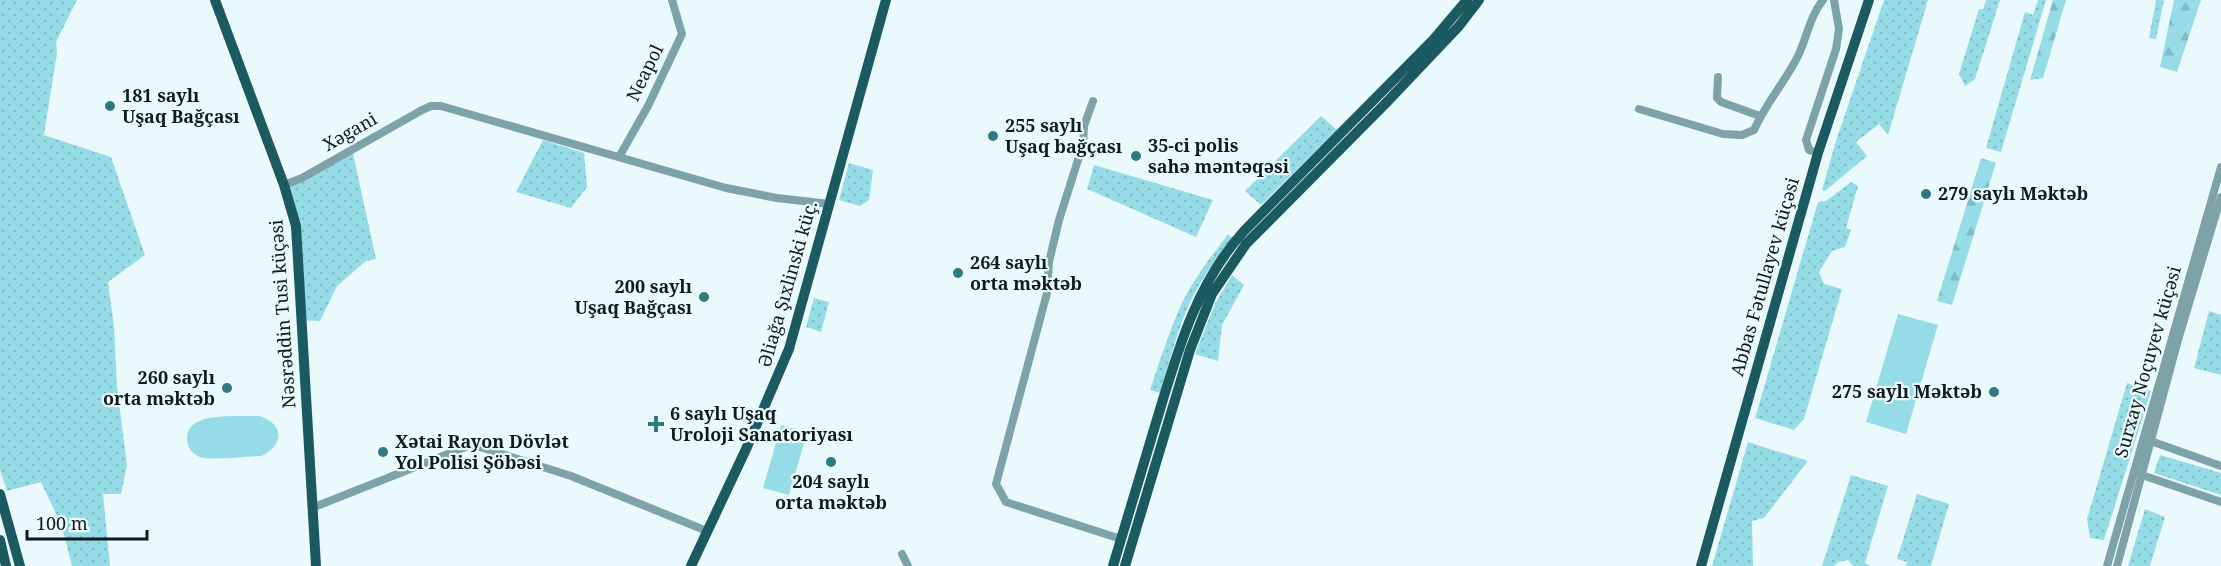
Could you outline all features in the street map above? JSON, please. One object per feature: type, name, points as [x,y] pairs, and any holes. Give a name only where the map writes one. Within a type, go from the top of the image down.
[{"type":"main road","name":"Nəsrəddin Tusi küçəsi","points":[[215,0],[284,185],[296,226],[316,566]]},
{"type":"main road","name":"Əliağa Şıxlinski küç.","points":[[691,566],[784,362],[886,0]]},
{"type":"main road","points":[[1113,566],[1187,326],[1202,290],[1220,261],[1244,231],[1433,40],[1467,0]]},
{"type":"main road","points":[[1125,566],[1190,350],[1212,294],[1246,244],[1386,103],[1459,26],[1479,0]]},
{"type":"main road","name":"Abbas Fətullayev küçəsi","points":[[1701,566],[1818,153],[1869,0]]},
{"type":"main road","points":[[0,494],[20,566]]},
{"type":"main road","points":[[0,540],[6,566]]},
{"type":"street","name":"Neapol","points":[[619,157],[648,106],[682,34],[672,0]]},
{"type":"street","points":[[1639,109],[1723,134],[1742,135],[1754,130],[1760,116],[1794,64],[1815,9],[1823,0]]},
{"type":"street","points":[[1818,153],[1809,150],[1806,140],[1836,49],[1839,29],[1834,0]]},
{"type":"street","points":[[1718,77],[1718,99],[1760,116]]},
{"type":"street","points":[[1093,101],[1084,126],[1083,144],[1059,220],[1049,262],[1047,293],[996,484],[1006,502],[1121,539]]},
{"type":"street","name":"Xəgani","points":[[284,185],[302,178],[431,106],[456,109],[619,157]]},
{"type":"street","points":[[619,157],[733,190],[829,204]]},
{"type":"street","name":"Surxay Noçuyev küçəsi","points":[[2107,566],[2137,473],[2221,167]]},
{"type":"street","name":"Surxay Noçuyev küçəsi","points":[[2146,440],[2221,197]]},
{"type":"street","points":[[2146,440],[2221,466]]},
{"type":"street","points":[[312,508],[468,446],[477,446],[571,476],[707,531]]},
{"type":"street","points":[[2137,473],[2221,502]]},
{"type":"street","name":"Surxay Noçuyev küçəsi","points":[[2117,566],[2137,473]]},
{"type":"street","points":[[902,555],[908,566]]},
{"type":"green space","points":[[0,0],[77,0],[56,42],[57,53],[44,135],[111,157],[145,255],[108,282],[114,327],[117,387],[127,465],[121,494],[103,494],[110,566],[72,566],[62,527],[41,482],[7,491],[0,470]]},
{"type":"green space","points":[[1884,0],[1928,0],[1888,135],[1879,124],[1856,142],[1867,156],[1825,191],[1822,190],[1836,141]]},
{"type":"green space","points":[[1986,0],[2000,0],[1975,79],[1965,86],[1959,74],[1979,9],[1983,9]]},
{"type":"green space","points":[[2038,0],[2046,0],[2001,152],[1986,148],[2025,12],[2033,15]]},
{"type":"green space","points":[[2053,0],[2066,0],[2043,78],[2030,80]]},
{"type":"green space","points":[[2156,0],[2164,0],[2156,39],[2149,38]]},
{"type":"green space","points":[[2174,0],[2201,0],[2177,72],[2160,67]]},
{"type":"green space","points":[[1321,116],[1337,130],[1261,205],[1245,191]]},
{"type":"green space","points":[[543,140],[584,153],[587,187],[571,208],[516,192]]},
{"type":"green space","points":[[352,149],[376,259],[366,261],[337,286],[320,321],[300,320],[299,274],[284,185]]},
{"type":"green space","points":[[1981,158],[1996,163],[1952,305],[1937,301]]},
{"type":"green space","points":[[849,163],[873,170],[869,200],[860,206],[839,200]]},
{"type":"green space","points":[[1094,165],[1213,200],[1196,237],[1087,189]]},
{"type":"green space","points":[[1851,182],[1858,186],[1846,228],[1851,230],[1845,247],[1832,251],[1819,272],[1824,284],[1842,289],[1804,419],[1794,430],[1755,418],[1818,202],[1826,201]]},
{"type":"green space","points":[[1228,234],[1232,238],[1206,273],[1188,307],[1160,393],[1150,390],[1182,303]]},
{"type":"green space","points":[[1232,275],[1244,285],[1222,325],[1218,361],[1195,354],[1215,304]]},
{"type":"green space","points":[[814,298],[829,302],[821,332],[806,327]]},
{"type":"green space","points":[[2209,311],[2221,315],[2221,375],[2194,368]]},
{"type":"green space","points":[[1898,314],[1938,325],[1906,434],[1866,422]]},
{"type":"green space","points":[[2127,383],[2151,391],[2104,540],[2090,538],[2087,519]]},
{"type":"green space","points":[[259,416],[273,424],[278,435],[278,441],[274,447],[261,456],[205,458],[195,454],[189,447],[187,439],[189,430],[195,423],[204,419]]},
{"type":"green space","points":[[781,425],[807,433],[789,495],[763,488]]},
{"type":"green space","points":[[1748,442],[1808,461],[1764,518],[1752,521],[1753,566],[1712,566]]},
{"type":"green space","points":[[2160,455],[2221,473],[2221,495],[2154,473]]},
{"type":"green space","points":[[1851,475],[1888,486],[1865,563],[1871,566],[1853,566],[1848,560],[1834,566],[1822,566]]},
{"type":"green space","points":[[1917,494],[1949,504],[1931,566],[1906,566],[1907,562],[1897,559]]},
{"type":"green space","points":[[2145,509],[2165,517],[2150,566],[2128,566]]},
{"type":"place","name":"181 saylı Uşaq Bağçası","points":[[110,106]]},
{"type":"place","name":"255 saylı Uşaq bağçası","points":[[993,136]]},
{"type":"place","name":"35-ci polis sahə məntəqəsi","points":[[1136,156]]},
{"type":"place","name":"279 saylı Məktəb","points":[[1926,194]]},
{"type":"place","name":"264 saylı orta məktəb","points":[[958,273]]},
{"type":"place","name":"200 saylı Uşaq Bağçası","points":[[704,297]]},
{"type":"place","name":"260 saylı orta məktəb","points":[[227,388]]},
{"type":"place","name":"275 saylı Məktəb","points":[[1994,392]]},
{"type":"place","name":"6 saylı Uşaq Uroloji Sanatoriyası","points":[[656,424]]},
{"type":"place","name":"Xətai Rayon Dövlət Yol Polisi Şöbəsi","points":[[383,452]]},
{"type":"place","name":"204 saylı orta məktəb","points":[[831,462]]}]
